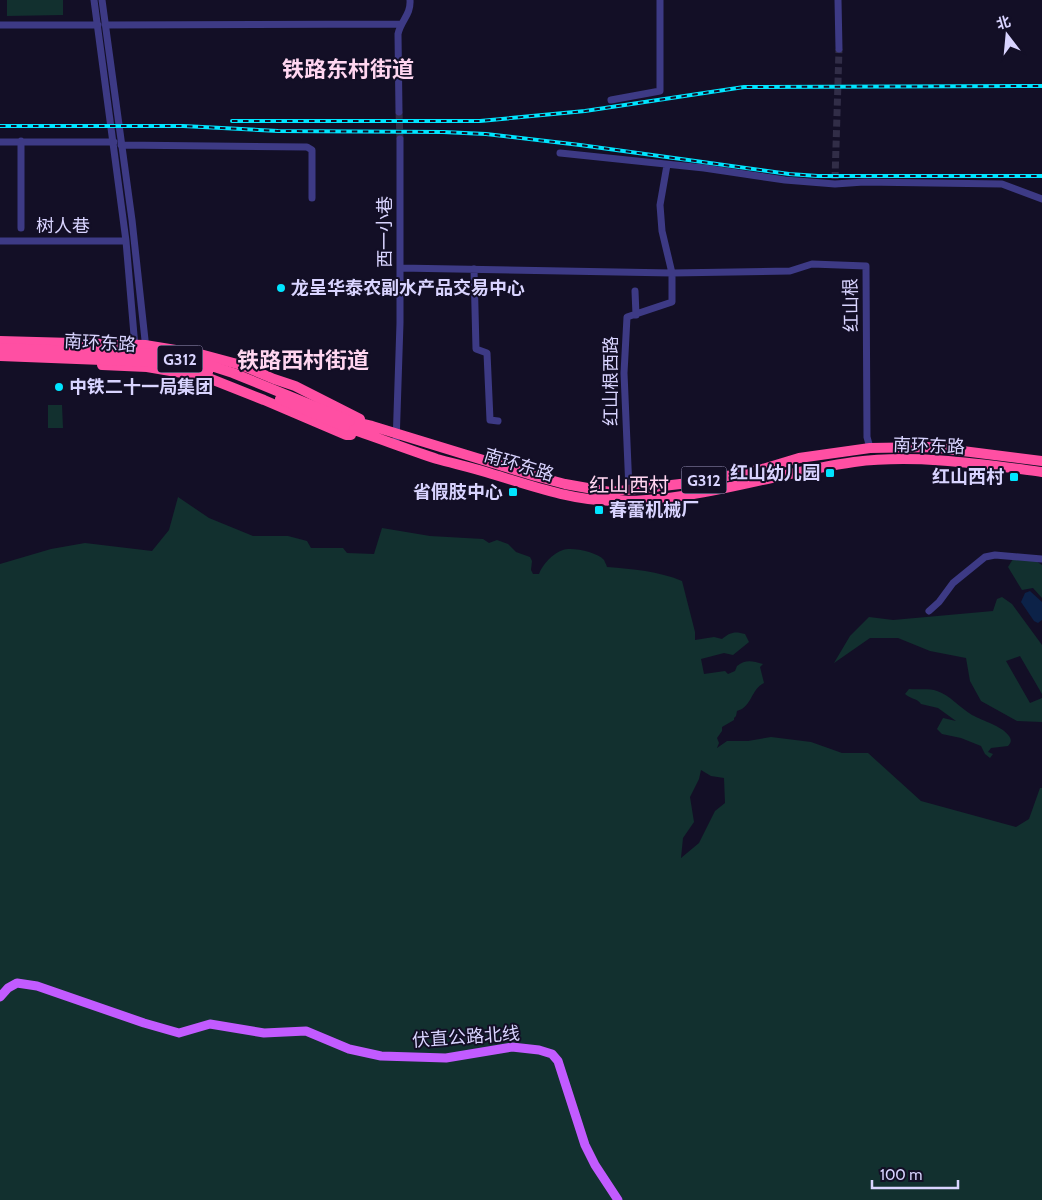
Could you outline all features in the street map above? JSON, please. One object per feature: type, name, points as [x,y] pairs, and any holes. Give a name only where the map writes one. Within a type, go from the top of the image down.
[{"type":"highway","points":[[0,341],[134,344],[224,360],[296,386],[369,430]]},
{"type":"highway","name":"南环东路","points":[[0,348],[152,354],[202,363],[232,373],[347,424]]},
{"type":"highway","name":"南环东路","points":[[0,356],[153,362],[201,370],[230,378],[347,424],[396,439],[565,484],[610,492],[689,483],[759,470],[799,458],[870,448],[931,447],[1042,461]]},
{"type":"highway","points":[[0,361],[146,367],[206,377],[346,435],[369,430]]},
{"type":"highway","name":"南环东路","points":[[396,439],[438,459],[539,489],[562,495],[612,501],[647,500],[685,495],[871,460],[932,460],[1042,472]]},
{"type":"highway","points":[[870,448],[871,460]]},
{"type":"main road","name":"伏直公路北线","points":[[0,997],[8,988],[17,983],[37,986],[144,1023],[179,1033],[210,1024],[264,1033],[306,1031],[349,1049],[381,1056],[446,1058],[512,1047],[552,1054],[558,1061],[585,1145],[595,1165],[618,1200]]},
{"type":"street","points":[[94,0],[102,25]]},
{"type":"street","points":[[102,0],[102,25],[118,143],[132,220],[146,367]]},
{"type":"street","points":[[399,112],[398,34],[401,24],[409,13],[410,0]]},
{"type":"street","points":[[611,100],[660,91],[660,0]]},
{"type":"street","points":[[838,0],[839,48]]},
{"type":"street","points":[[0,25],[401,24]]},
{"type":"street","name":"西一小巷","points":[[396,439],[400,268],[400,139]]},
{"type":"street","points":[[21,141],[21,228]]},
{"type":"street","points":[[0,142],[307,147],[312,150],[312,198]]},
{"type":"street","points":[[118,143],[135,367]]},
{"type":"street","points":[[560,153],[704,168],[784,180],[1002,184],[1042,199]]},
{"type":"street","points":[[400,268],[672,273],[662,231],[660,205],[666,165]]},
{"type":"street","name":"树人巷","points":[[0,241],[126,241]]},
{"type":"street","name":"红山根","points":[[672,273],[790,271],[812,264],[866,266],[867,437],[870,448]]},
{"type":"street","points":[[474,269],[476,349],[487,353],[490,420],[498,421]]},
{"type":"street","name":"红山根西路","points":[[629,490],[624,374],[626,317],[672,302],[672,273]]},
{"type":"street","points":[[635,291],[636,315]]},
{"type":"street","points":[[929,611],[954,583],[979,560],[985,557],[1042,559]]},
{"type":"green space","points":[[7,0],[63,0],[63,15],[7,16]]},
{"type":"green space","points":[[48,405],[62,405],[63,428],[48,428]]},
{"type":"green space","points":[[178,497],[209,518],[253,536],[288,536],[307,541],[311,548],[343,548],[347,553],[374,554],[382,528],[430,536],[483,539],[489,543],[497,540],[508,544],[516,552],[530,557],[533,574],[539,574],[548,560],[563,550],[584,551],[601,557],[607,567],[655,573],[682,581],[695,632],[695,640],[714,637],[722,639],[735,632],[745,634],[749,642],[733,655],[724,653],[701,659],[704,674],[725,671],[728,674],[735,671],[740,664],[746,662],[752,661],[763,664],[760,667],[764,683],[756,689],[746,706],[737,711],[734,720],[722,727],[722,731],[717,738],[719,743],[717,748],[727,741],[748,741],[771,737],[811,742],[842,753],[868,753],[921,801],[1016,827],[1029,819],[1040,788],[1042,788],[1042,1200],[0,1200],[0,564],[51,549],[85,543],[152,551],[169,530]],"holes":[[[701,770],[711,776],[724,778],[725,803],[715,811],[699,843],[681,858],[683,838],[694,822],[690,797],[699,779]]]},
{"type":"green space","points":[[1013,559],[1036,561],[1042,565],[1042,598],[1033,588],[1022,590],[1008,567]]},
{"type":"green space","points":[[1002,597],[1012,604],[1042,645],[1042,694],[1020,656],[1006,661],[1030,703],[1042,698],[1042,722],[1017,721],[981,701],[970,681],[966,658],[930,651],[898,638],[870,638],[834,663],[850,636],[869,617],[893,620],[993,611],[997,599]]},
{"type":"green space","points":[[909,689],[931,690],[942,693],[972,715],[1006,732],[1011,740],[1010,744],[1008,746],[991,748],[988,752],[993,754],[990,758],[985,754],[981,746],[961,738],[942,734],[937,729],[943,718],[956,721],[938,708],[921,704],[907,696],[905,694]]},
{"type":"water","points":[[1030,591],[1042,602],[1042,620],[1038,623],[1034,621],[1021,602],[1025,593]]},
{"type":"tunnel","points":[[835,179],[839,49]]},
{"type":"tunnel","points":[[399,112],[400,139]]},
{"type":"railway","points":[[232,121],[480,121],[585,111],[744,87],[1042,86]]},
{"type":"railway","points":[[0,126],[183,126],[278,131],[486,134],[789,174],[818,176],[1042,176]]},
{"type":"place","name":"龙呈华泰农副水产品交易中心","points":[[281,288]]},
{"type":"place","name":"中铁二十一局集团","points":[[59,387]]},
{"type":"place","name":"红山幼儿园","points":[[830,473]]},
{"type":"place","name":"红山西村","points":[[1014,477]]},
{"type":"place","name":"省假肢中心","points":[[513,492]]},
{"type":"place","name":"春蕾机械厂","points":[[599,510]]},
{"type":"district","name":"铁路东村街道","points":[[348,69]]},
{"type":"district","name":"铁路西村街道","points":[[303,360]]},
{"type":"district","name":"红山西村","points":[[629,485]]}]
